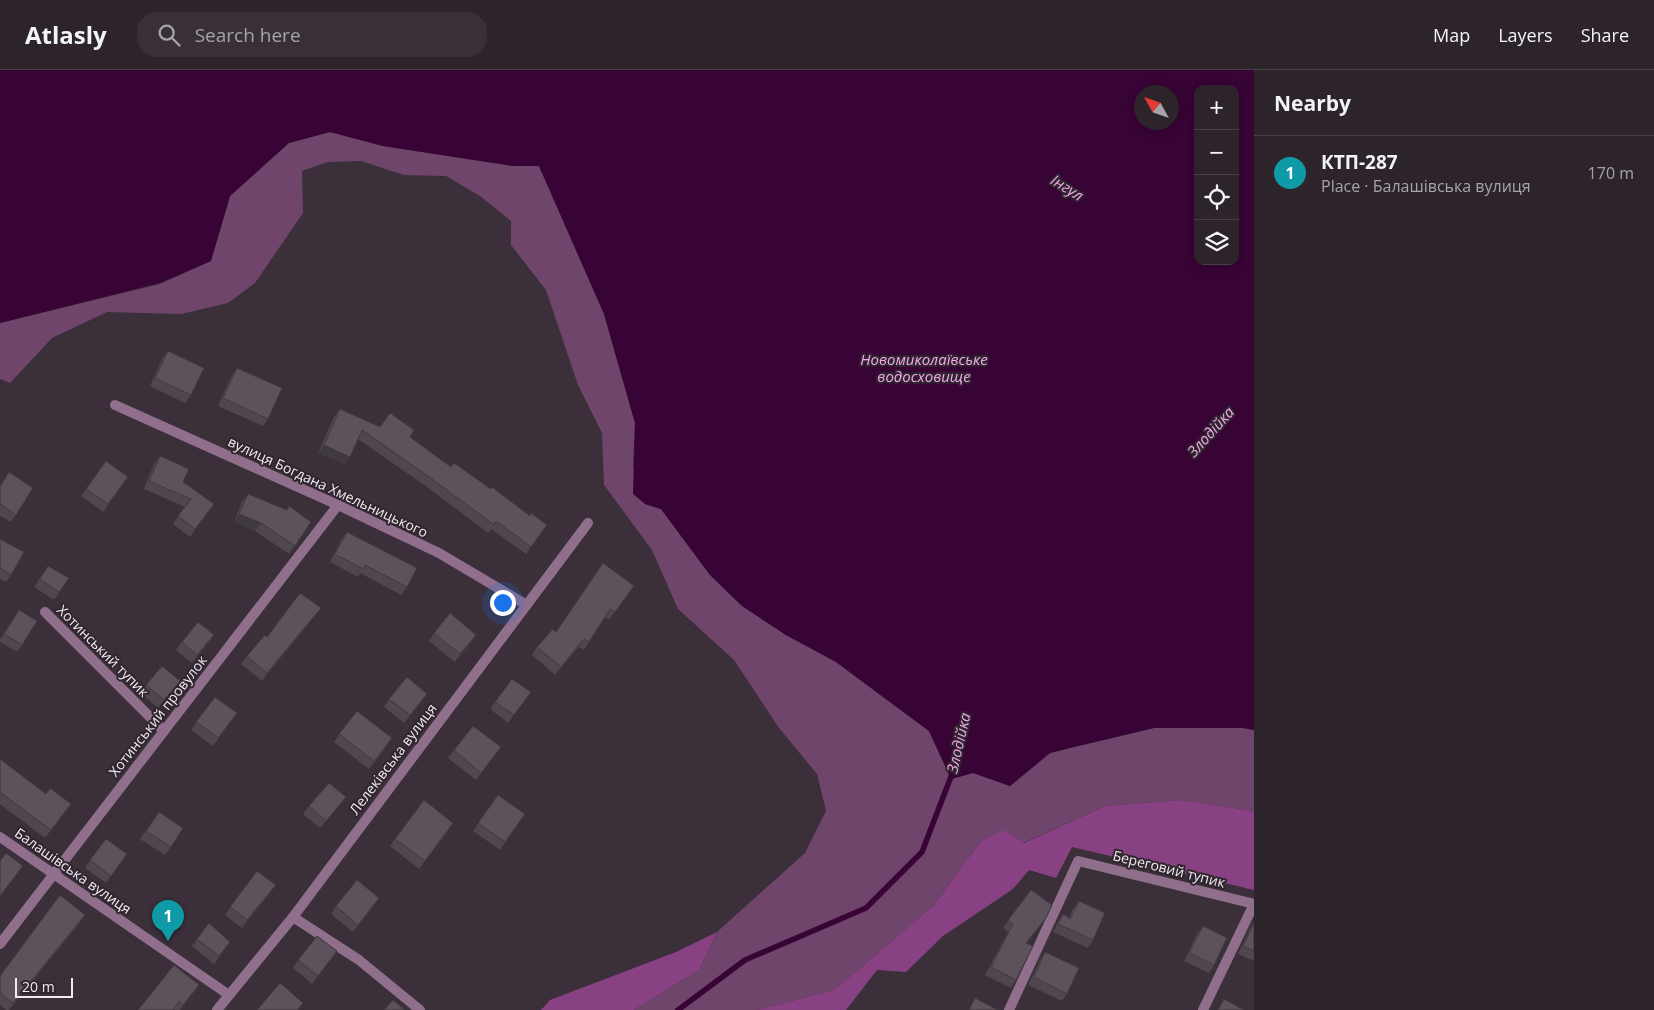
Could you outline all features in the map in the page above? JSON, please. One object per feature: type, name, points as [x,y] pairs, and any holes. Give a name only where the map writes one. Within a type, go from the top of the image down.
[{"type":"street","name":"вулиця Богдана Хмельницького","points":[[115,405],[338,505],[438,554],[525,604]]},
{"type":"street","name":"Хотинський провулок","points":[[0,944],[338,505]]},
{"type":"street","name":"Лелеківська вулиця","points":[[217,1010],[293,916],[588,522]]},
{"type":"street","name":"Хотинський тупик","points":[[45,612],[164,731]]},
{"type":"street","name":"Балашівська вулиця","points":[[0,838],[229,995]]},
{"type":"street","name":"Береговий тупик","points":[[1009,1010],[1078,861],[1254,904]]},
{"type":"street","points":[[1203,1010],[1254,904]]},
{"type":"street","points":[[293,916],[360,960],[420,1010]]},
{"type":"shaded area","points":[[330,132],[383,146],[513,166],[539,166],[604,314],[635,423],[633,465],[645,504],[661,509],[710,575],[742,606],[786,635],[836,662],[929,731],[951,779],[973,773],[1010,786],[1050,753],[1074,747],[1154,728],[1243,728],[1254,730],[1254,811],[1182,800],[1105,806],[1023,843],[980,842],[934,905],[834,990],[757,1010],[634,1010],[699,970],[717,932],[805,853],[826,811],[817,774],[779,728],[734,660],[678,609],[652,550],[604,485],[602,433],[578,385],[546,290],[511,245],[511,221],[480,196],[446,176],[404,175],[361,161],[328,162],[302,171],[303,213],[255,283],[228,303],[181,314],[107,312],[52,338],[10,383],[0,379],[0,323],[160,284],[211,261],[230,196],[288,143]]},
{"type":"shaded area","points":[[1182,800],[1254,811],[1254,890],[1072,847],[1056,878],[1029,870],[1013,889],[943,936],[906,972],[877,970],[846,1010],[757,1010],[834,990],[934,905],[980,842],[1004,830],[1024,843],[1105,806]]},
{"type":"shaded area","points":[[717,932],[699,970],[634,1010],[541,1010],[550,1000],[676,952]]},
{"type":"water","name":"Новомиколаївське водосховище","points":[[0,70],[1254,70],[1254,730],[1243,728],[1154,728],[1050,753],[1010,786],[973,773],[951,779],[929,731],[836,662],[786,635],[742,606],[710,575],[661,509],[645,504],[633,494],[635,423],[604,314],[539,166],[513,166],[383,146],[330,132],[289,143],[230,196],[211,261],[160,283],[0,323]]},
{"type":"building","points":[[168,351],[204,368],[191,395],[155,378]]},
{"type":"building","points":[[237,368],[282,388],[268,419],[223,398]]},
{"type":"building","points":[[340,409],[380,427],[390,413],[414,430],[410,437],[451,467],[454,463],[491,489],[492,487],[530,516],[531,513],[547,525],[531,547],[496,521],[494,525],[362,430],[350,457],[324,445]]},
{"type":"building","points":[[160,456],[189,469],[183,482],[214,504],[195,529],[178,516],[191,499],[149,481]]},
{"type":"building","points":[[106,461],[128,477],[108,504],[86,489]]},
{"type":"building","points":[[9,472],[33,488],[16,515],[0,504],[0,487]]},
{"type":"building","points":[[248,494],[287,510],[289,506],[311,522],[295,546],[261,523],[239,514]]},
{"type":"building","points":[[347,532],[417,568],[407,587],[365,565],[363,569],[335,554]]},
{"type":"building","points":[[0,539],[24,552],[11,575],[0,568]]},
{"type":"building","points":[[603,563],[634,586],[615,612],[610,609],[589,642],[584,639],[561,667],[537,647],[553,629],[556,632]]},
{"type":"building","points":[[48,566],[69,578],[59,592],[40,579]]},
{"type":"building","points":[[300,593],[321,608],[267,673],[247,656],[265,635],[267,637]]},
{"type":"building","points":[[19,610],[37,621],[22,645],[4,634]]},
{"type":"building","points":[[450,613],[476,635],[460,654],[434,633]]},
{"type":"building","points":[[198,622],[214,635],[197,655],[182,642]]},
{"type":"building","points":[[162,666],[180,681],[164,700],[146,685]]},
{"type":"building","points":[[407,677],[427,694],[410,715],[389,699]]},
{"type":"building","points":[[512,679],[531,692],[514,715],[495,702]]},
{"type":"building","points":[[215,697],[237,713],[218,738],[196,722]]},
{"type":"building","points":[[357,711],[392,738],[374,761],[339,734]]},
{"type":"building","points":[[473,726],[501,747],[481,773],[454,750]]},
{"type":"building","points":[[0,759],[46,794],[50,788],[71,804],[51,830],[0,792]]},
{"type":"building","points":[[329,783],[346,797],[326,821],[309,806]]},
{"type":"building","points":[[498,795],[525,814],[505,842],[478,823]]},
{"type":"building","points":[[424,800],[453,823],[425,861],[395,839]]},
{"type":"building","points":[[159,812],[183,828],[171,847],[146,831]]},
{"type":"building","points":[[106,839],[127,854],[111,876],[90,860]]},
{"type":"building","points":[[6,853],[23,866],[0,896],[0,861]]},
{"type":"building","points":[[257,871],[276,885],[247,920],[230,907]]},
{"type":"building","points":[[357,880],[379,898],[358,925],[336,906]]},
{"type":"building","points":[[1031,890],[1052,905],[1046,918],[1026,943],[1033,946],[1016,980],[991,967],[1013,924],[1008,920]]},
{"type":"building","points":[[60,895],[85,915],[13,1003],[0,993],[0,976]]},
{"type":"building","points":[[1079,901],[1105,913],[1093,940],[1058,924],[1063,914],[1070,919]]},
{"type":"building","points":[[209,923],[230,942],[219,956],[197,939]]},
{"type":"building","points":[[1254,923],[1254,951],[1243,946]]},
{"type":"building","points":[[1203,926],[1227,938],[1214,965],[1189,953]]},
{"type":"building","points":[[317,936],[337,951],[318,976],[298,960]]},
{"type":"building","points":[[1045,952],[1079,968],[1067,994],[1034,977]]},
{"type":"building","points":[[174,965],[199,985],[183,1005],[179,1001],[173,1010],[138,1010]]},
{"type":"building","points":[[280,983],[303,1003],[297,1010],[257,1010]]},
{"type":"building","points":[[975,998],[998,1010],[969,1010]]},
{"type":"building","points":[[1224,999],[1244,1010],[1218,1010]]},
{"type":"building","points":[[393,1000],[405,1010],[384,1010]]},
{"type":"waterway","name":"Злодійка","points":[[678,1010],[745,960],[866,908],[922,852],[952,774]]},
{"type":"place","name":"КТП-287","points":[[168,941]]},
{"type":"water label","name":"Інгул","points":[[1067,188]]}]
